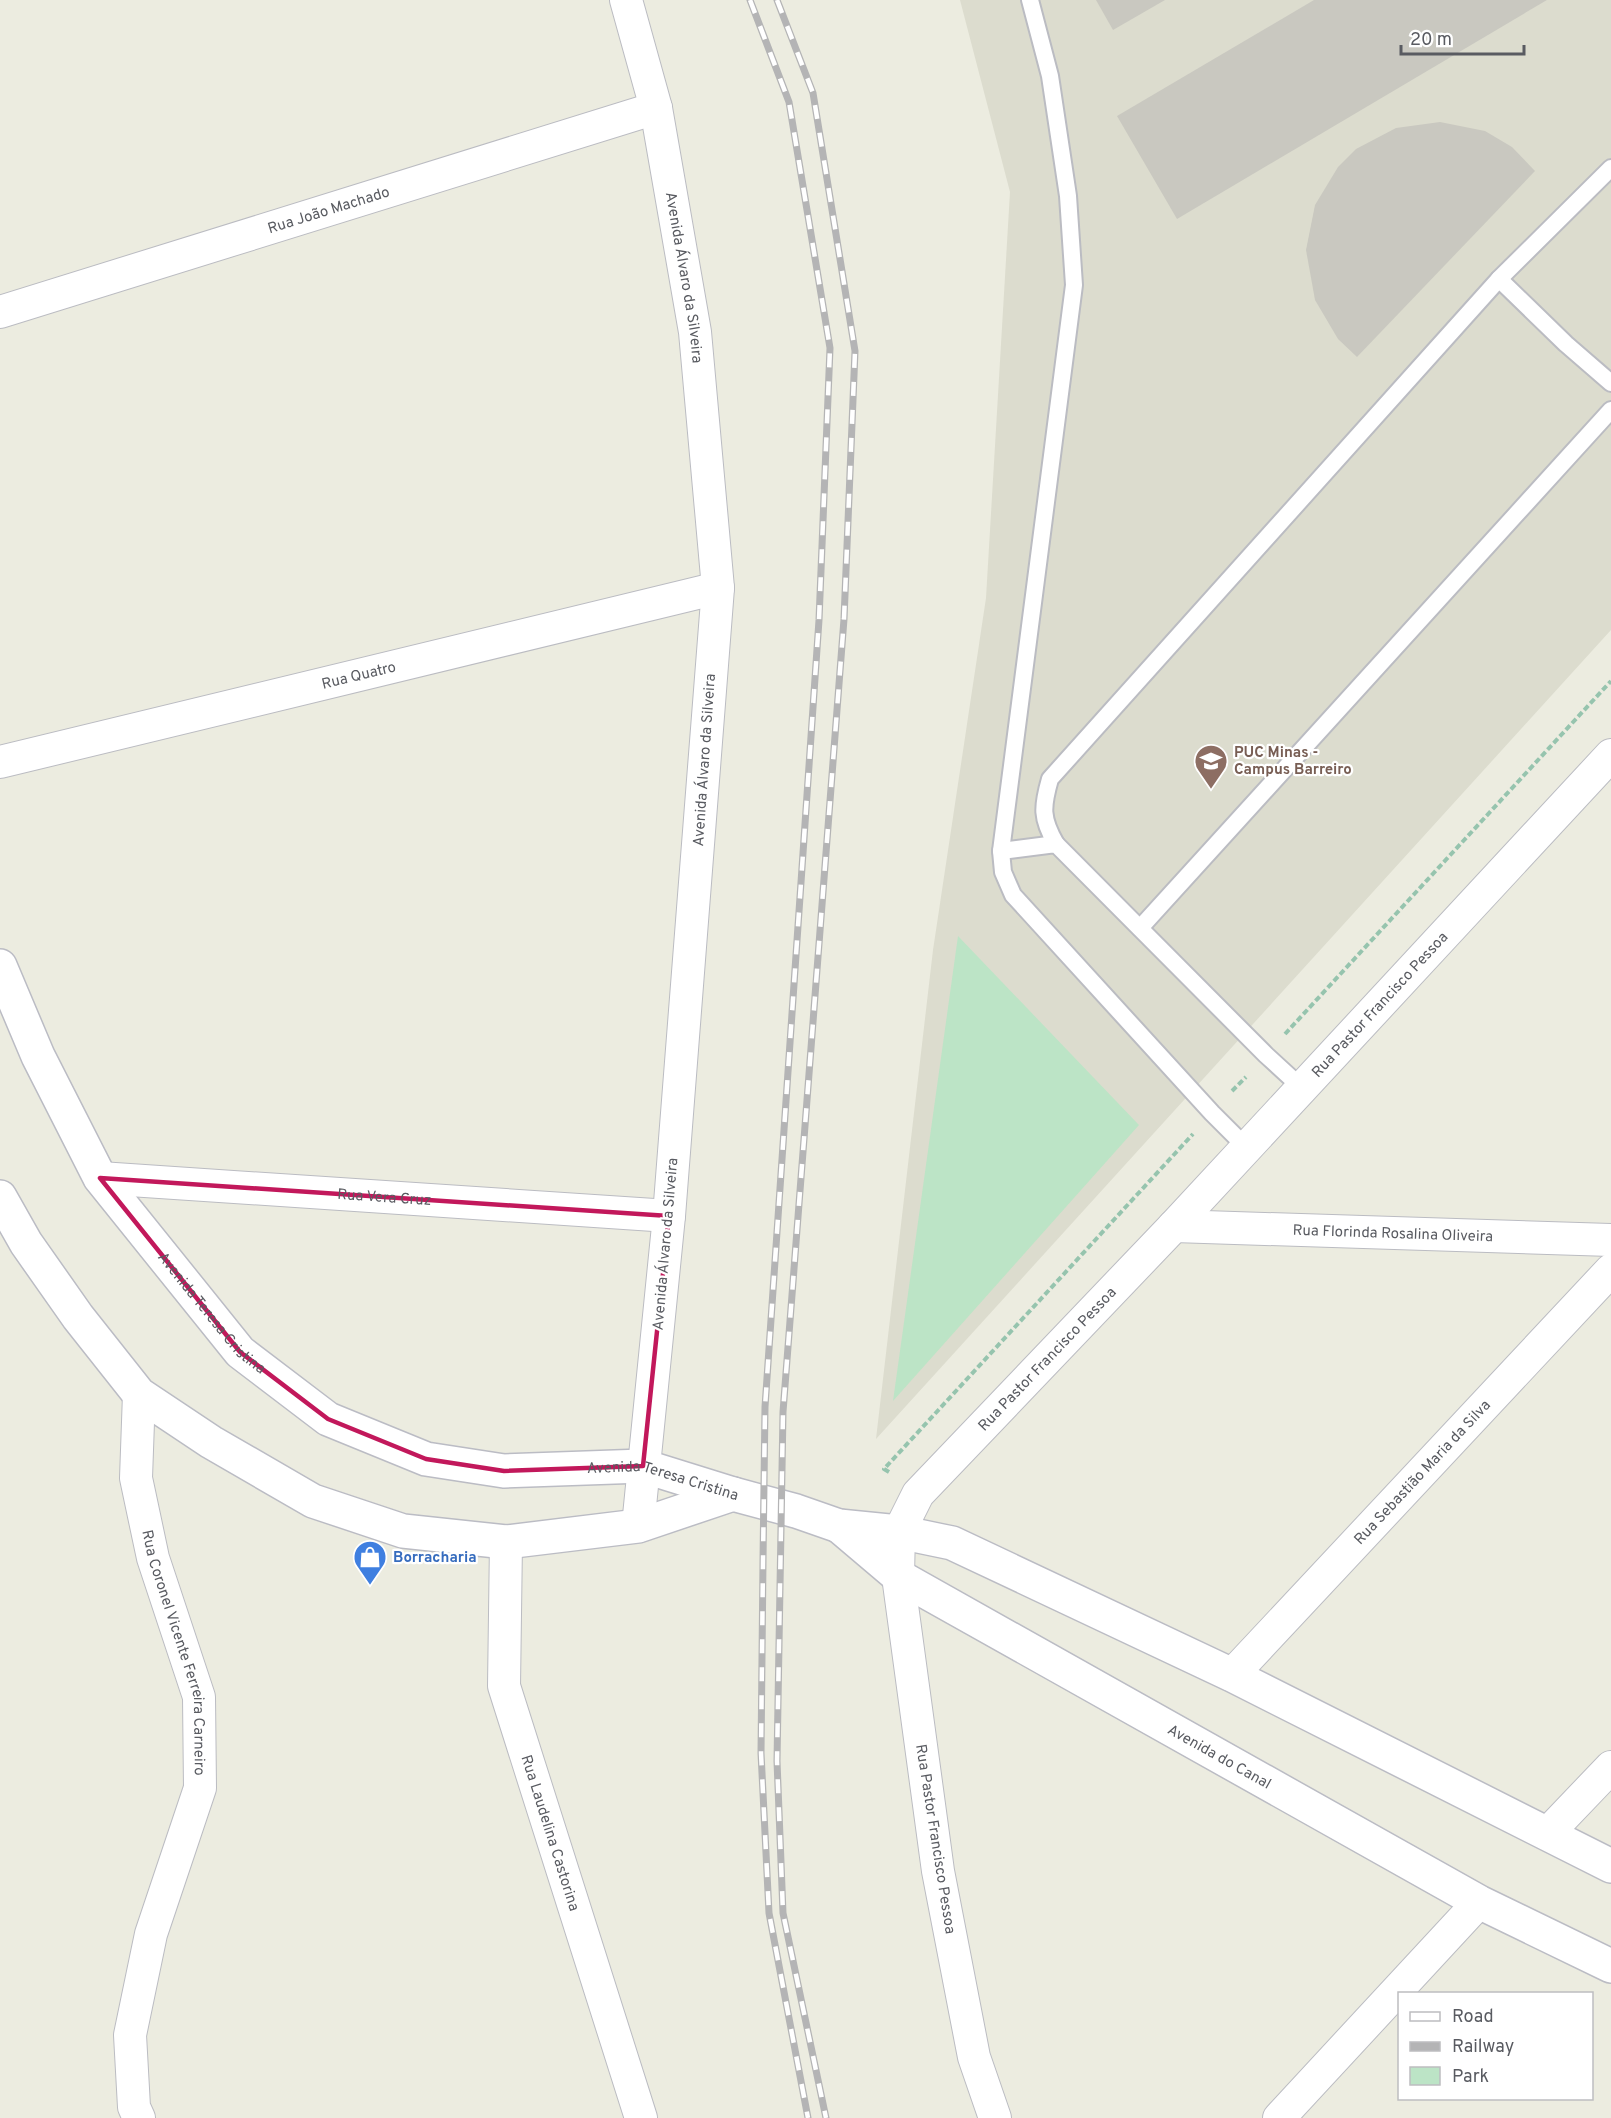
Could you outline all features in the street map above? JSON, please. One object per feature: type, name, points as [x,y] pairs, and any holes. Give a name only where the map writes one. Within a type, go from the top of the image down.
[{"type":"main road","name":"Avenida Teresa Cristina","points":[[0,966],[38,1056],[100,1178],[240,1352],[328,1419],[426,1459],[504,1471],[643,1466],[733,1494]]},
{"type":"main road","name":"Avenida Teresa Cristina","points":[[0,1197],[26,1243],[78,1317],[139,1394],[212,1442],[313,1501],[403,1531],[506,1542],[638,1526],[733,1494]]},
{"type":"main road","name":"Avenida do Canal","points":[[733,1494],[796,1510],[839,1526],[899,1532],[952,1543],[1232,1675],[1611,1866]]},
{"type":"main road","name":"Avenida do Canal","points":[[839,1526],[898,1576],[1479,1902],[1611,1966]]},
{"type":"street","name":"Avenida Álvaro da Silveira","points":[[626,0],[656,108],[695,332],[717,588],[669,1216],[638,1526]]},
{"type":"street","name":"Rua João Machado","points":[[0,312],[656,108]]},
{"type":"street","name":"Rua Quatro","points":[[0,762],[717,588]]},
{"type":"street","name":"Rua Pastor Francisco Pessoa","points":[[995,2118],[974,2058],[938,1871],[898,1576],[899,1532],[918,1494],[1174,1226],[1611,755]]},
{"type":"street","name":"Rua Vera Cruz","points":[[100,1178],[669,1216]]},
{"type":"street","name":"Rua Florinda Rosalina Oliveira","points":[[1174,1226],[1611,1240]]},
{"type":"street","name":"Rua Sebastião Maria da Silva","points":[[1232,1675],[1611,1270]]},
{"type":"street","name":"Rua Coronel Vicente Ferreira Carneiro","points":[[139,1394],[136,1478],[153,1558],[199,1697],[200,1788],[151,1934],[130,2035],[134,2106],[139,2118]]},
{"type":"street","name":"Rua Laudelina Castorina","points":[[506,1542],[504,1686],[640,2118]]},
{"type":"street","points":[[1547,1833],[1611,1767]]},
{"type":"street","points":[[1279,2118],[1479,1902]]},
{"type":"lane","points":[[1030,0],[1050,76],[1068,196],[1074,285],[1001,851],[1003,872],[1013,895],[1246,1148]]},
{"type":"lane","points":[[1302,1088],[1266,1055],[1056,844],[1046,826],[1044,802],[1050,778],[1499,279],[1611,168]]},
{"type":"lane","points":[[1499,279],[1566,344],[1611,383]]},
{"type":"lane","points":[[1140,928],[1611,410]]},
{"type":"lane","points":[[1001,851],[1056,844]]},
{"type":"path","points":[[918,1494],[884,1469],[1611,681]]},
{"type":"highlighted area","points":[[100,1178],[669,1216],[643,1466],[504,1471],[426,1459],[328,1419],[240,1352]]},
{"type":"shaded area","name":"PUC Minas - Campus Barreiro","points":[[960,0],[1611,0],[1611,630],[876,1439],[933,950],[986,598],[1010,192]]},
{"type":"green space","points":[[958,936],[1139,1125],[893,1401]]},
{"type":"building","points":[[1096,0],[1165,0],[1113,30]]},
{"type":"building","points":[[1314,0],[1547,0],[1177,219],[1117,116]]},
{"type":"building","points":[[1440,122],[1485,131],[1512,147],[1535,171],[1357,357],[1338,339],[1315,300],[1306,250],[1315,205],[1338,167],[1356,149],[1396,128]]},
{"type":"railway","points":[[750,0],[789,102],[830,348],[819,620],[765,1407],[763,1561],[761,1753],[769,1913],[808,2118]]},
{"type":"railway","points":[[777,0],[813,93],[855,351],[844,619],[783,1412],[777,1761],[783,1913],[826,2118]]},
{"type":"place","name":"PUC Minas - Campus Barreiro","points":[[1211,790]]},
{"type":"place","name":"Borracharia","points":[[370,1586]]}]
